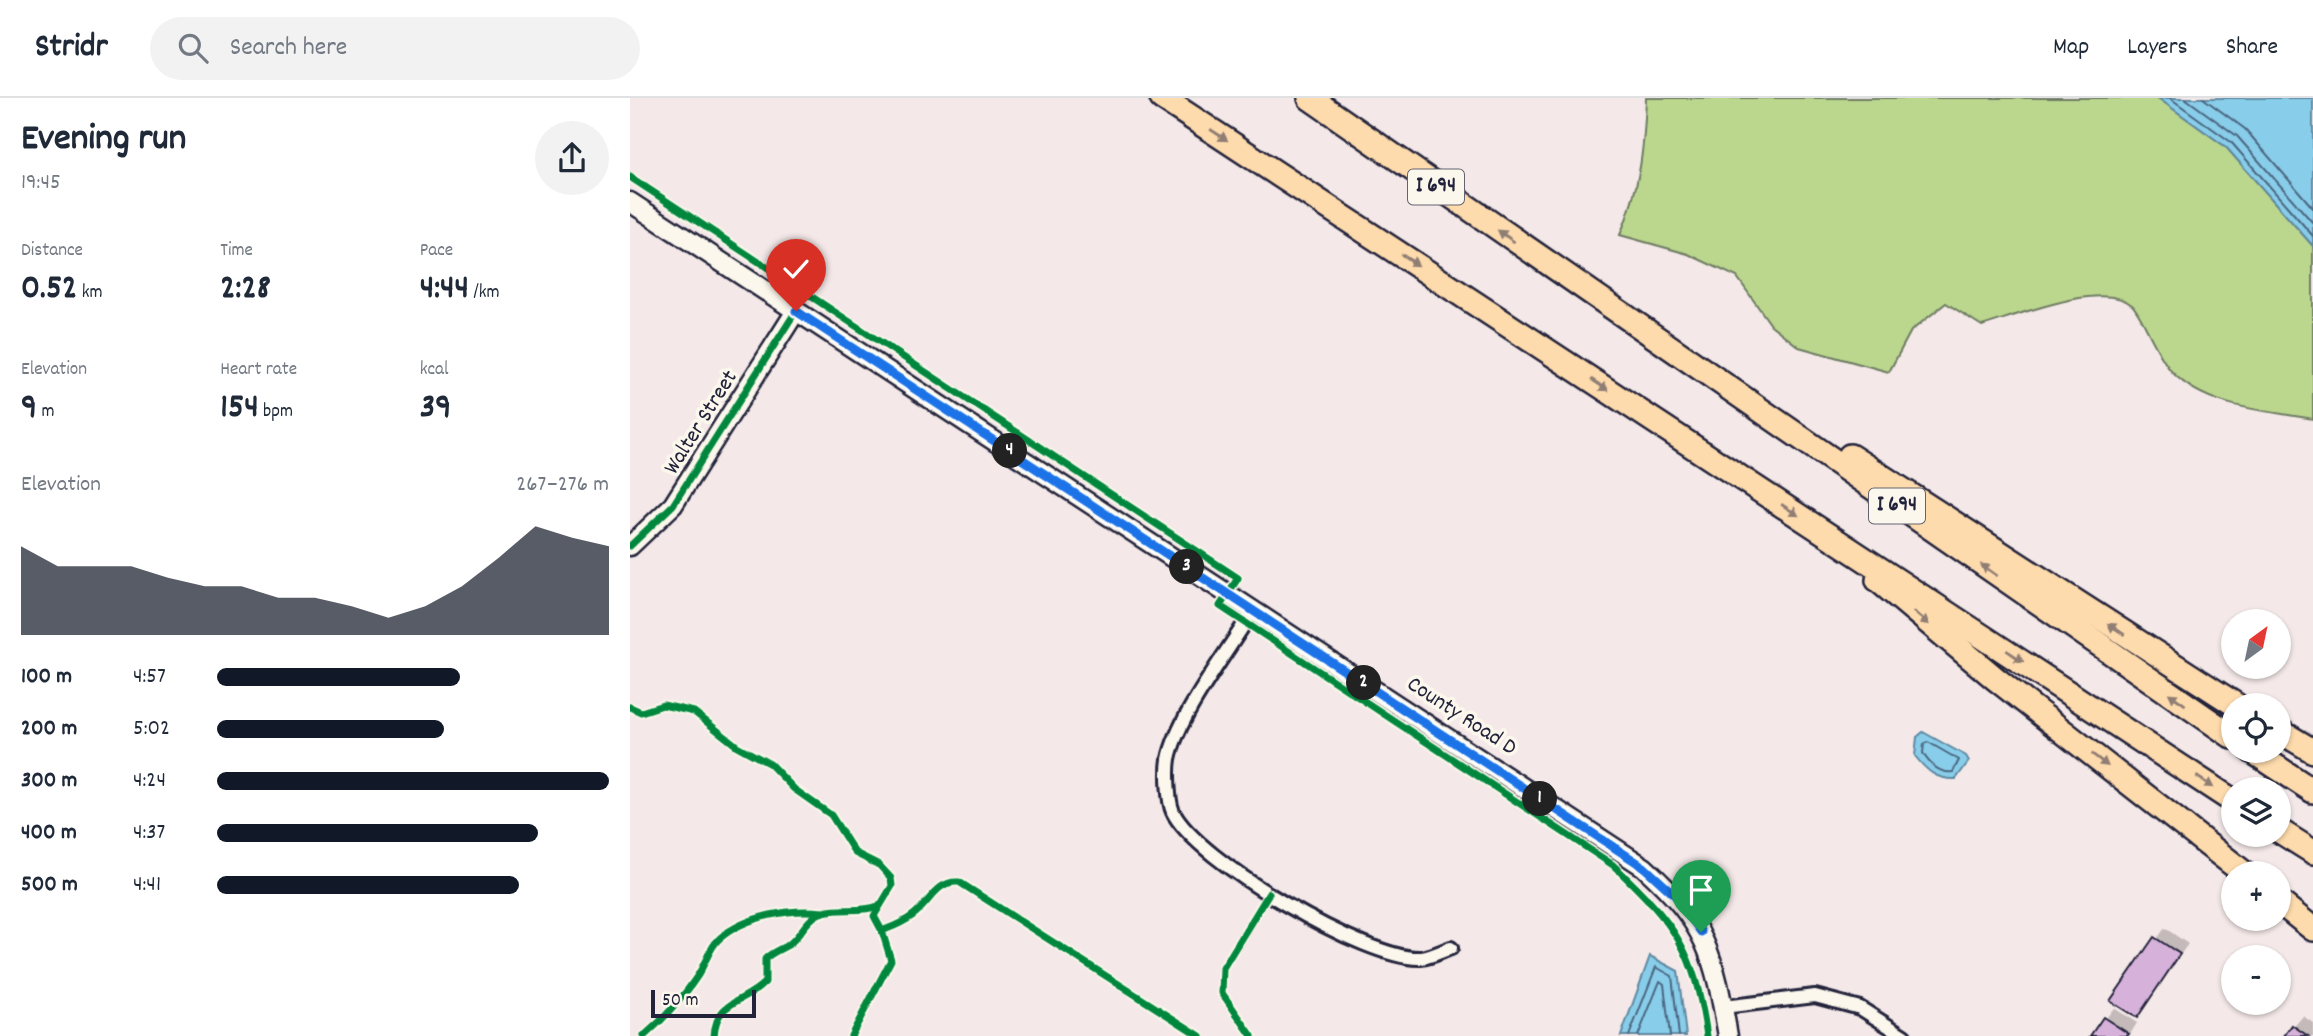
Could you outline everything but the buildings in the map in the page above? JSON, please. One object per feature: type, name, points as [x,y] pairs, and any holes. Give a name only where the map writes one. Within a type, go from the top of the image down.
[{"type":"highway","name":"I 694","points":[[1162,98],[2221,793]]},
{"type":"highway","name":"I 694","points":[[1310,98],[2221,729]]},
{"type":"highway","points":[[1562,275],[1970,532],[2221,695]]},
{"type":"highway","points":[[1834,540],[1905,605],[2229,861]]},
{"type":"highway","points":[[2291,738],[2313,751]]},
{"type":"highway","points":[[2270,763],[2313,791]]},
{"type":"highway","points":[[2291,838],[2313,852]]},
{"type":"highway","points":[[2291,911],[2313,929]]},
{"type":"street","name":"County Road D","points":[[630,202],[1644,867],[1678,898],[1701,932],[1717,973],[1728,1036]]},
{"type":"street","name":"Walter Street","points":[[630,547],[656,525],[677,499],[796,311]]},
{"type":"street","points":[[1253,610],[1180,725],[1169,760],[1172,811],[1197,842],[1254,884],[1322,925],[1381,951],[1422,958],[1451,948]]},
{"type":"street","points":[[1723,1007],[1815,996],[1860,1008],[1904,1036]]},
{"type":"green space","points":[[1646,98],[2158,98],[2226,147],[2313,246],[2313,419],[2238,406],[2203,394],[2187,385],[2167,366],[2136,310],[2118,298],[2101,296],[2058,302],[1982,326],[1946,303],[1911,331],[1889,372],[1799,347],[1771,325],[1737,277],[1688,254],[1620,235],[1640,168]]},
{"type":"water","points":[[2158,98],[2313,98],[2313,246],[2226,147]]},
{"type":"water","points":[[1923,732],[1966,756],[1969,761],[1956,779],[1943,778],[1932,773],[1915,756],[1917,737]]},
{"type":"water","points":[[1650,956],[1678,971],[1686,1036],[1621,1036]]},
{"type":"cycle path","points":[[630,177],[1238,578],[1220,606],[1613,865],[1652,905],[1679,940],[1696,981],[1707,1036]]},
{"type":"cycle path","points":[[630,546],[673,505],[796,311]]},
{"type":"cycle path","points":[[630,707],[641,712],[663,705],[694,712],[737,746],[770,764],[794,789],[831,815],[855,853],[879,865],[891,878],[892,886],[874,916],[882,931],[912,916],[944,885],[959,882],[1200,1036]]},
{"type":"cycle path","points":[[1252,1036],[1222,993],[1223,968],[1269,893]]},
{"type":"cycle path","points":[[714,1036],[716,1024],[725,1008],[765,982],[765,959],[793,941],[818,914],[878,906]]},
{"type":"cycle path","points":[[644,1036],[680,1000],[698,975],[713,946],[731,930],[769,915],[797,911],[823,912]]},
{"type":"cycle path","points":[[851,1036],[891,960],[882,931]]},
{"type":"route","points":[[796,311],[1644,867],[1678,898],[1701,932]]}]
